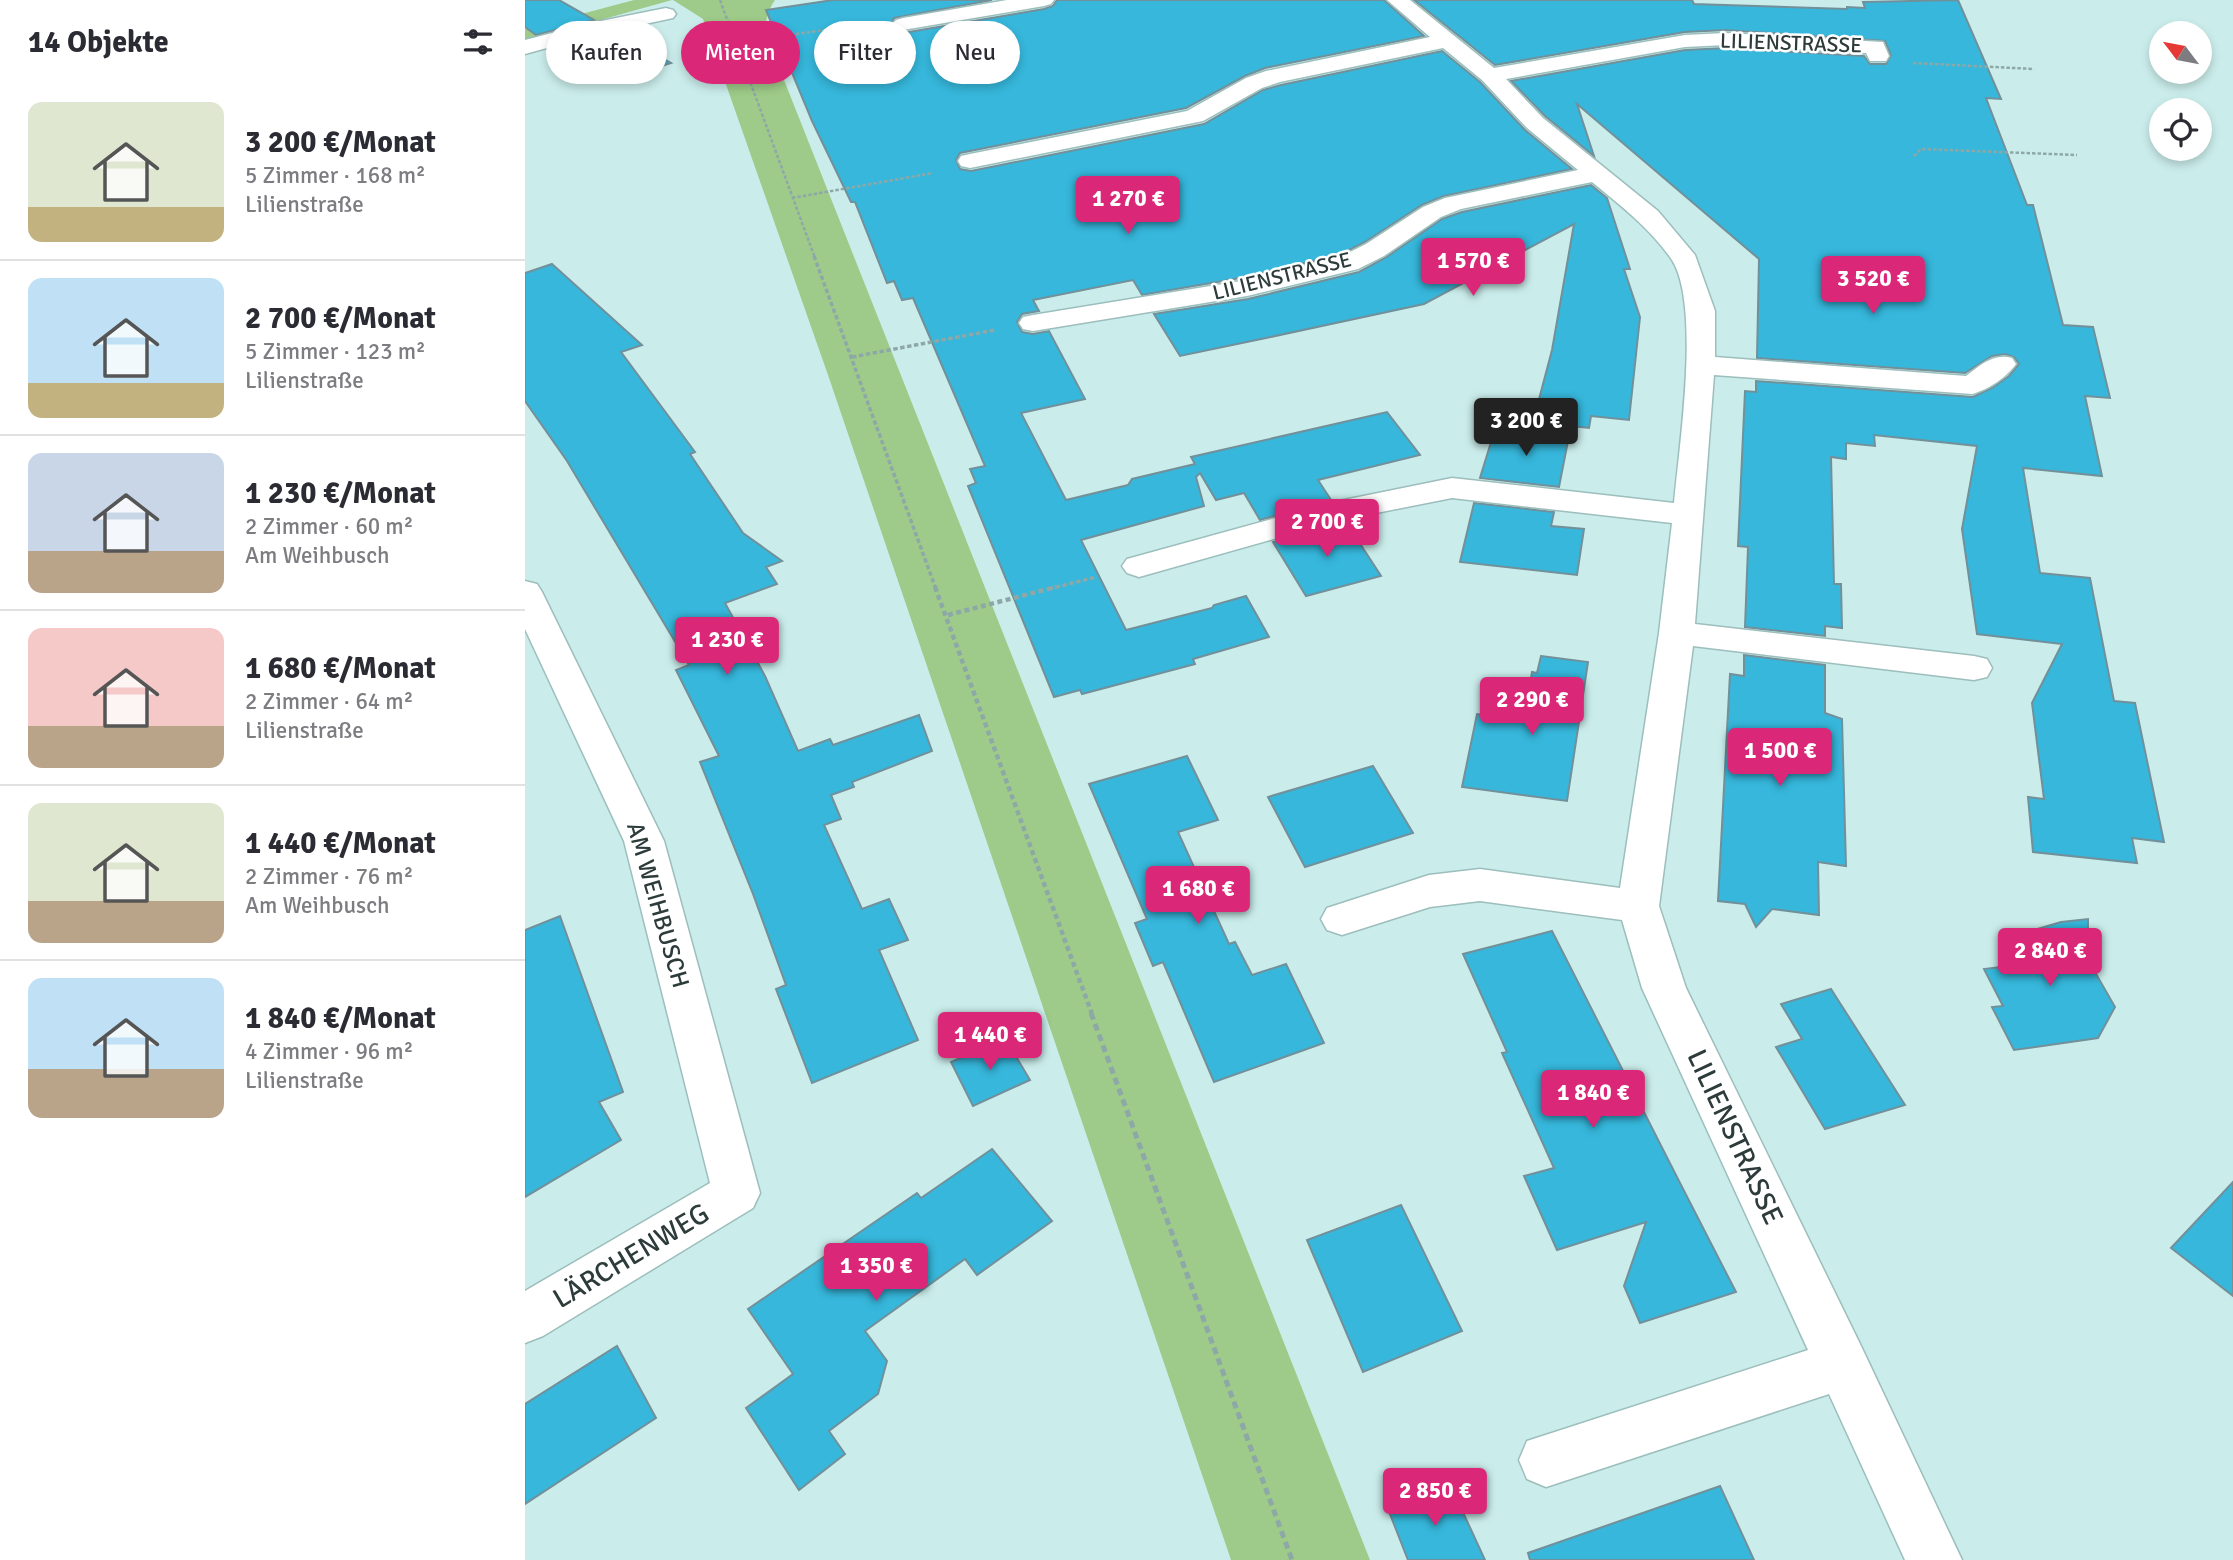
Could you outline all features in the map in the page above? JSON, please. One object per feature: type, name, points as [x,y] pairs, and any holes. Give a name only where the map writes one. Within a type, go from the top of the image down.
[{"type":"street","points":[[916,22],[1044,0]]},
{"type":"street","name":"LILIENSTRASSE","points":[[1397,0],[1490,75],[1535,122],[1649,216],[1686,261],[1701,311],[1700,365],[1689,515],[1677,633],[1638,906],[1664,988],[1934,1560]]},
{"type":"street","points":[[525,47],[591,29],[666,14]]},
{"type":"street","name":"LILIENSTRASSE","points":[[1490,75],[1725,39],[1875,47],[1878,56]]},
{"type":"street","points":[[970,161],[1195,116],[1254,83],[1274,76],[1448,40]]},
{"type":"street","name":"LILIENSTRASSE","points":[[1033,323],[1247,288],[1349,263],[1375,250],[1431,212],[1454,203],[1599,173]]},
{"type":"street","points":[[1700,365],[1972,385],[2002,364]]},
{"type":"street","points":[[1139,566],[1362,506],[1416,493],[1453,488],[1689,515]]},
{"type":"street","name":"AM WEIHBUSCH","points":[[525,592],[644,841],[736,1194]]},
{"type":"street","points":[[1677,633],[1974,668]]},
{"type":"street","points":[[1342,919],[1429,891],[1480,885],[1638,906]]},
{"type":"street","name":"LÄRCHENWEG","points":[[525,1319],[736,1194]]},
{"type":"street","points":[[1546,1460],[1843,1364]]},
{"type":"path","points":[[720,0],[728,21]]},
{"type":"path","points":[[1878,56],[1879,62],[2034,69]]},
{"type":"path","points":[[751,84],[1292,1560]]},
{"type":"path","points":[[1914,156],[1921,149],[2077,155]]},
{"type":"path","points":[[792,198],[940,172],[970,161]]},
{"type":"path","points":[[852,356],[1033,323]]},
{"type":"path","points":[[947,615],[1139,566]]},
{"type":"green space","points":[[634,0],[672,0],[597,21],[555,21]]},
{"type":"green space","points":[[673,0],[775,0],[767,21],[703,19]]},
{"type":"green space","points":[[546,23],[546,35],[525,41],[525,29]]},
{"type":"green space","points":[[726,84],[786,84],[1370,1560],[1231,1560],[828,375]]},
{"type":"building","points":[[525,0],[559,0],[594,20],[546,21],[546,32],[536,35],[525,27]]},
{"type":"building","points":[[833,0],[992,0],[894,18],[892,21],[814,21],[814,84],[916,84],[916,31],[930,28],[930,84],[1020,84],[1020,21],[974,21],[1044,9],[1053,6],[1057,0],[1384,0],[1424,36],[1265,68],[1186,108],[960,153],[956,160],[960,169],[971,171],[1204,124],[1263,90],[1442,51],[1480,82],[1525,130],[1572,169],[1444,196],[1422,205],[1365,242],[1339,255],[1246,277],[1142,295],[1133,280],[1033,300],[1039,311],[1022,314],[1017,322],[1022,332],[1033,334],[1049,331],[1085,399],[1021,413],[1066,500],[1128,485],[1132,479],[1195,464],[1191,457],[1387,412],[1420,455],[1318,480],[1331,500],[1260,520],[1244,493],[1216,500],[1200,473],[1196,477],[1204,506],[1081,540],[1126,630],[1212,608],[1214,605],[1246,596],[1269,637],[1193,659],[1195,664],[1082,694],[1080,690],[1054,697],[968,486],[976,483],[970,469],[985,466],[913,298],[902,300],[894,281],[887,283],[855,202],[851,202],[797,84],[800,84],[800,21],[771,21],[766,10]]},
{"type":"building","points":[[1414,0],[1692,0],[1694,4],[1847,9],[1865,8],[1863,2],[1958,0],[2001,99],[1986,98],[2027,205],[2033,205],[2063,325],[2093,327],[2110,398],[2085,396],[2102,476],[2023,468],[2040,573],[2090,578],[2114,701],[2135,703],[2164,842],[2132,838],[2137,863],[2033,852],[2028,797],[2044,799],[2032,703],[2062,644],[1977,634],[1962,529],[1977,446],[1874,435],[1875,446],[1846,443],[1846,459],[1831,457],[1834,584],[1841,584],[1842,628],[1825,626],[1825,636],[1745,627],[1748,547],[1738,546],[1745,391],[1756,392],[1756,381],[1973,397],[2009,376],[2019,364],[2014,357],[2005,354],[1992,356],[1965,373],[1757,358],[1759,259],[1577,104],[1594,156],[1545,116],[1511,81],[1685,50],[1726,48],[1864,56],[1870,64],[1886,64],[1891,55],[1885,41],[1726,30],[1685,32],[1495,65]]},
{"type":"building","points":[[1591,185],[1607,198],[1630,269],[1624,269],[1640,317],[1629,420],[1591,416],[1589,428],[1533,422],[1552,350],[1574,224],[1424,304],[1266,338],[1180,356],[1154,314],[1248,299],[1359,272],[1385,258],[1442,219],[1462,212]]},
{"type":"building","points":[[552,264],[642,345],[621,352],[695,452],[690,454],[743,533],[782,561],[766,567],[777,584],[725,603],[765,676],[798,751],[830,739],[833,745],[919,715],[932,751],[852,782],[854,787],[831,795],[841,819],[824,825],[862,909],[889,899],[908,940],[879,950],[918,1040],[812,1083],[776,989],[786,985],[700,762],[719,756],[676,670],[689,665],[567,461],[525,401],[525,273]]},
{"type":"building","points":[[1495,429],[1569,436],[1559,487],[1480,478]]},
{"type":"building","points":[[1474,503],[1554,512],[1551,526],[1584,529],[1577,575],[1460,562]]},
{"type":"building","points":[[1346,522],[1381,576],[1306,596],[1273,542]]},
{"type":"building","points":[[1744,655],[1825,665],[1825,713],[1842,719],[1846,866],[1818,862],[1819,915],[1772,909],[1756,927],[1745,904],[1718,901],[1730,674],[1744,676]]},
{"type":"building","points":[[1541,656],[1588,662],[1567,801],[1462,787],[1477,714],[1524,720],[1532,672],[1537,673]]},
{"type":"building","points":[[1187,756],[1218,820],[1178,832],[1229,944],[1235,942],[1252,975],[1286,964],[1324,1043],[1214,1082],[1163,962],[1153,966],[1135,923],[1147,919],[1089,784]]},
{"type":"building","points":[[1373,766],[1413,833],[1305,867],[1268,797]]},
{"type":"building","points":[[560,916],[623,1092],[599,1102],[621,1140],[525,1197],[525,930]]},
{"type":"building","points":[[2088,919],[2088,960],[2115,1007],[2098,1038],[2014,1050],[1992,1007],[2003,1006],[1984,969],[2017,965],[2003,939],[2061,922]]},
{"type":"building","points":[[1552,931],[1736,1292],[1640,1323],[1624,1286],[1646,1222],[1557,1250],[1524,1176],[1554,1168],[1502,1053],[1507,1052],[1463,954]]},
{"type":"building","points":[[1831,989],[1905,1105],[1825,1129],[1776,1047],[1802,1039],[1781,1004]]},
{"type":"building","points":[[1005,1038],[1030,1080],[973,1106],[951,1062]]},
{"type":"building","points":[[992,1149],[1052,1221],[977,1275],[965,1259],[865,1331],[887,1361],[878,1394],[829,1431],[845,1454],[799,1490],[746,1408],[793,1374],[748,1309],[917,1193],[921,1198]]},
{"type":"building","points":[[2233,1182],[2233,1296],[2171,1248]]},
{"type":"building","points":[[1401,1205],[1462,1331],[1363,1372],[1307,1240]]},
{"type":"building","points":[[617,1346],[656,1418],[525,1504],[525,1404]]},
{"type":"building","points":[[1449,1482],[1485,1560],[1408,1560],[1388,1509]]},
{"type":"building","points":[[1720,1486],[1754,1560],[1530,1560],[1528,1553]]}]
